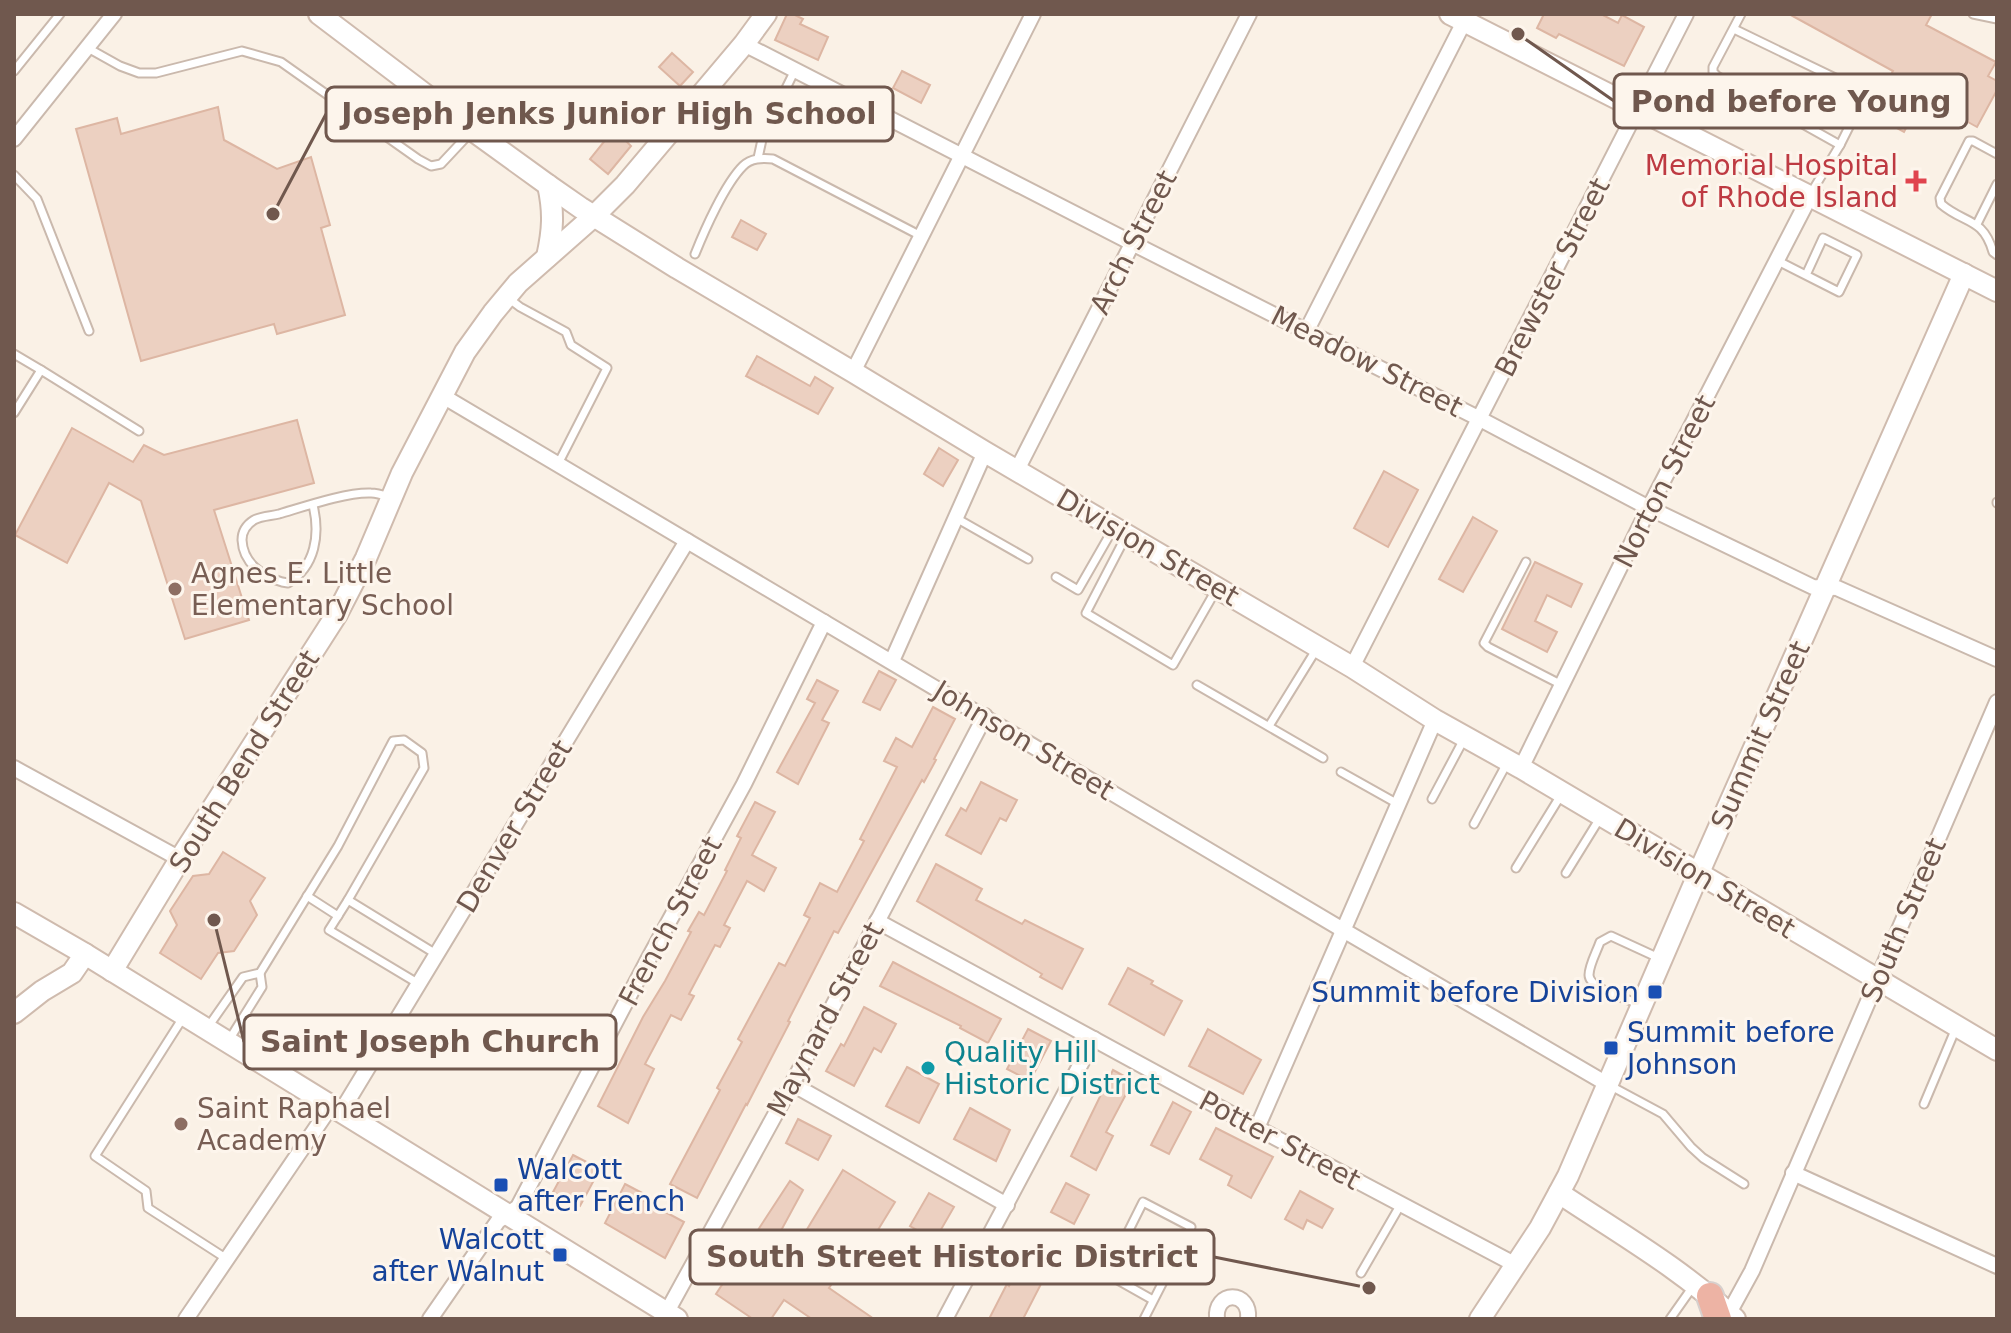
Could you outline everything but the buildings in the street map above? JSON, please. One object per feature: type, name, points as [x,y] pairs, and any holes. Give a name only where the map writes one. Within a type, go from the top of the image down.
[{"type":"street","points":[[14,139],[114,14]]},
{"type":"street","name":"Division Street","points":[[319,14],[548,185],[677,268],[1352,667],[1435,720],[1997,1050]]},
{"type":"street","name":"South Bend Street","points":[[112,971],[337,614],[441,395],[465,352],[518,283],[625,185],[766,14]]},
{"type":"street","points":[[853,372],[1033,14]]},
{"type":"street","name":"Arch Street","points":[[1017,470],[1249,14]]},
{"type":"street","name":"Brewster Street","points":[[1352,667],[1686,14]]},
{"type":"street","points":[[1307,330],[1461,16],[1638,109],[1996,288]]},
{"type":"street","name":"Meadow Street","points":[[744,44],[1649,508],[1813,587],[1837,588],[1997,659]]},
{"type":"street","points":[[547,257],[553,231],[548,185]]},
{"type":"street","name":"Norton Street","points":[[1514,764],[1562,685],[1649,508],[1810,196]]},
{"type":"street","name":"Summit Street","points":[[1480,1319],[1559,1193],[1964,274]]},
{"type":"street","name":"Johnson Street","points":[[441,395],[1607,1084]]},
{"type":"street","points":[[892,661],[985,452]]},
{"type":"street","name":"Denver Street","points":[[186,1319],[336,1109],[419,984],[687,541]]},
{"type":"street","name":"French Street","points":[[430,1319],[498,1221],[518,1207],[744,784],[824,622]]},
{"type":"street","name":"South Street","points":[[1717,1306],[1752,1271],[1997,702]]},
{"type":"street","name":"Maynard Street","points":[[669,1317],[985,716]]},
{"type":"street","points":[[1257,1128],[1435,720]]},
{"type":"street","points":[[14,768],[180,859]]},
{"type":"street","points":[[14,913],[207,1029],[669,1317]]},
{"type":"street","name":"Potter Street","points":[[877,921],[1516,1265]]},
{"type":"street","points":[[14,1013],[72,973],[85,954]]},
{"type":"street","points":[[945,1319],[1094,1039]]},
{"type":"street","points":[[792,1084],[1007,1205]]},
{"type":"street","points":[[1793,1173],[1996,1263]]},
{"type":"street","points":[[1559,1193],[1717,1306]]},
{"type":"street","points":[[1217,1319],[1219,1304],[1232,1297],[1246,1305],[1248,1319]]},
{"type":"lane","points":[[14,71],[60,14]]},
{"type":"lane","points":[[1741,14],[1713,72],[1840,145]]},
{"type":"lane","points":[[1973,14],[1997,19]]},
{"type":"lane","points":[[1734,29],[1858,89],[1863,99],[1810,196]]},
{"type":"lane","points":[[86,47],[139,73],[156,73],[242,51],[281,62],[431,166],[441,164],[472,130]]},
{"type":"lane","points":[[758,158],[763,135],[795,70]]},
{"type":"lane","points":[[1997,154],[1969,141],[1940,198],[1945,208],[1977,224],[1989,237],[1993,252],[1997,255]]},
{"type":"lane","points":[[695,254],[728,188],[744,164],[758,158],[773,159],[921,236]]},
{"type":"lane","points":[[14,175],[37,199],[89,331]]},
{"type":"lane","points":[[1977,224],[1997,184]]},
{"type":"lane","points":[[1776,260],[1839,292],[1857,255],[1823,238],[1806,275]]},
{"type":"lane","points":[[506,297],[566,332],[571,345],[607,368],[558,464]]},
{"type":"lane","points":[[14,354],[139,431]]},
{"type":"lane","points":[[14,413],[41,370]]},
{"type":"lane","points":[[313,505],[317,524],[316,542],[310,560],[299,575],[288,583],[282,582],[252,567],[244,554],[243,531],[259,518],[313,505],[359,494],[391,498]]},
{"type":"lane","points":[[956,518],[1028,559]]},
{"type":"lane","points":[[1056,577],[1078,590],[1120,531]]},
{"type":"lane","points":[[1120,531],[1086,613],[1173,665],[1217,588]]},
{"type":"lane","points":[[1526,562],[1484,643],[1562,685]]},
{"type":"lane","points":[[1269,726],[1318,647]]},
{"type":"lane","points":[[1197,685],[1323,758]]},
{"type":"lane","points":[[1432,799],[1465,737]]},
{"type":"lane","points":[[228,1042],[262,987],[260,973],[338,846],[393,741],[404,740],[422,753],[424,768],[329,930],[419,984]]},
{"type":"lane","points":[[1474,824],[1514,764]]},
{"type":"lane","points":[[1341,772],[1398,804]]},
{"type":"lane","points":[[1516,868],[1562,793]]},
{"type":"lane","points":[[1566,873],[1601,816]]},
{"type":"lane","points":[[307,896],[338,916]]},
{"type":"lane","points":[[348,900],[436,954]]},
{"type":"lane","points":[[1642,1005],[1603,990],[1591,981],[1589,975],[1600,942],[1611,936],[1662,960]]},
{"type":"lane","points":[[207,1029],[243,977],[260,973]]},
{"type":"lane","points":[[184,1015],[95,1156],[146,1191],[148,1208],[227,1259]]},
{"type":"lane","points":[[1924,1104],[1957,1026]]},
{"type":"lane","points":[[1607,1084],[1663,1114],[1703,1158],[1744,1184]]},
{"type":"lane","points":[[1144,1319],[1191,1227],[1143,1202],[1107,1274],[1153,1300]]},
{"type":"lane","points":[[1361,1273],[1401,1204]]},
{"type":"lane","points":[[1670,1319],[1717,1306]]},
{"type":"place","name":"Pond before Young","points":[[1518,34]]},
{"type":"place","name":"Memorial Hospital of Rhode Island","points":[[1916,181]]},
{"type":"place","name":"Joseph Jenks Junior High School","points":[[273,214]]},
{"type":"place","name":"Agnes E. Little Elementary School","points":[[175,589]]},
{"type":"place","name":"Saint Joseph Church","points":[[214,920]]},
{"type":"place","name":"Summit before Division","points":[[1655,992]]},
{"type":"place","name":"Summit before Johnson","points":[[1611,1048]]},
{"type":"place","name":"Quality Hill Historic District","points":[[928,1068]]},
{"type":"place","name":"Saint Raphael Academy","points":[[181,1124]]},
{"type":"place","name":"Walcott after French","points":[[501,1185]]},
{"type":"place","name":"Walcott after Walnut","points":[[560,1255]]},
{"type":"place","name":"South Street Historic District","points":[[1369,1288]]}]
